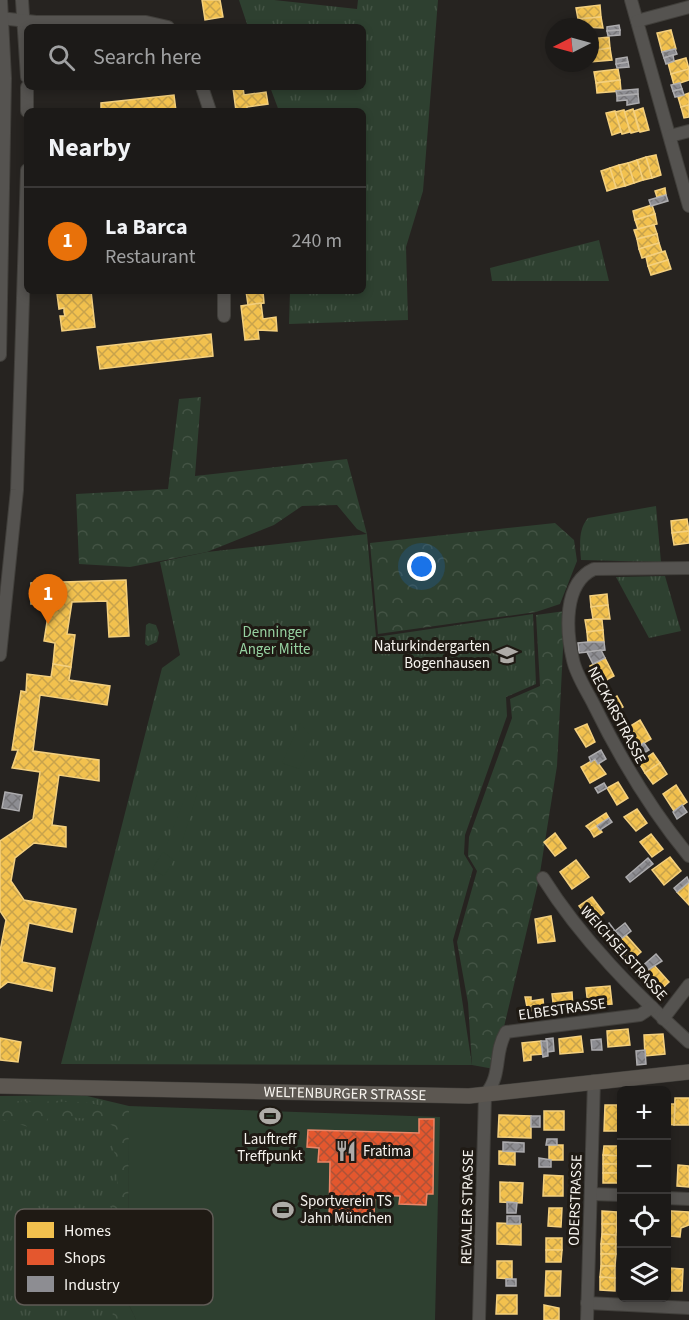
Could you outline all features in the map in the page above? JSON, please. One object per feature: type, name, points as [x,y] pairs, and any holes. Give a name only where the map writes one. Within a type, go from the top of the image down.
[{"type":"main road","name":"WELTENBURGER STRASSE","points":[[0,1086],[485,1095],[689,1072]]},
{"type":"street","points":[[0,355],[2,0]]},
{"type":"street","points":[[22,0],[24,22]]},
{"type":"street","points":[[631,0],[689,206]]},
{"type":"street","points":[[637,21],[689,7]]},
{"type":"street","points":[[2,18],[24,22],[138,22],[150,24]]},
{"type":"street","points":[[27,90],[27,108]]},
{"type":"street","points":[[203,90],[209,108]]},
{"type":"street","points":[[670,136],[689,131]]},
{"type":"street","points":[[0,655],[17,490],[24,266]]},
{"type":"street","points":[[224,294],[224,316]]},
{"type":"street","name":"NECKARSTRASSE","points":[[689,568],[594,569],[584,574],[573,593],[568,620],[573,661],[609,735],[642,792],[689,856]]},
{"type":"street","name":"WEICHSELSTRASSE","points":[[543,878],[559,903],[609,964],[689,1042]]},
{"type":"street","points":[[663,1018],[689,985]]},
{"type":"street","name":"ELBESTRASSE","points":[[485,1095],[495,1083],[501,1039],[506,1032],[640,1015],[652,1007]]},
{"type":"street","name":"ODERSTRASSE","points":[[587,1320],[594,1081]]},
{"type":"street","name":"REVALER STRASSE","points":[[479,1320],[485,1095]]},
{"type":"street","points":[[591,1194],[617,1195]]},
{"type":"street","points":[[671,1197],[689,1199]]},
{"type":"street","points":[[587,1303],[689,1308]]},
{"type":"green space","points":[[239,0],[274,0],[357,9],[358,0],[438,0],[423,191],[406,247],[408,320],[289,324],[290,294],[366,294],[366,108],[278,108],[271,90],[366,90],[366,24],[247,24]]},
{"type":"green space","points":[[599,240],[609,281],[492,281],[490,268]]},
{"type":"green space","points":[[201,397],[195,476],[347,459],[367,534],[357,529],[337,505],[302,506],[274,525],[207,552],[130,567],[79,564],[76,494],[168,489],[179,399]]},
{"type":"green space","points":[[656,506],[661,562],[581,560],[581,532],[588,518]]},
{"type":"green space","points":[[555,523],[574,540],[577,561],[560,604],[536,612],[378,634],[370,543]]},
{"type":"green space","name":"Denninger Anger Mitte","points":[[367,534],[376,637],[533,614],[536,684],[506,697],[507,716],[465,835],[464,854],[473,869],[453,940],[472,1065],[61,1064],[162,668],[180,655],[160,562],[207,552]]},
{"type":"green space","points":[[665,576],[681,631],[649,638],[616,577]]},
{"type":"green space","points":[[565,611],[557,766],[539,879],[494,1069],[472,1065],[468,1003],[457,942],[477,871],[468,856],[469,837],[512,718],[510,699],[540,686],[536,615]]},
{"type":"green space","points":[[149,623],[156,625],[159,633],[157,642],[148,646],[145,644],[146,625]]},
{"type":"green space","points":[[300,723],[312,738],[299,769],[282,763]]},
{"type":"green space","points":[[200,784],[179,852],[167,844],[186,795]]},
{"type":"green space","points":[[163,852],[174,860],[164,876],[152,869]]},
{"type":"green space","points":[[83,1095],[129,1106],[128,1209],[15,1209],[15,1305],[129,1305],[136,1320],[0,1320],[0,1096]]},
{"type":"green space","points":[[0,1101],[83,1102],[109,1107],[129,1106],[128,1209],[111,1209],[118,1181],[118,1167],[112,1144],[113,1126],[103,1120],[54,1116],[47,1119],[46,1129],[41,1129],[0,1119]]},
{"type":"green space","name":"Sportverein TS Jahn München","points":[[129,1106],[440,1117],[435,1320],[136,1320],[129,1305],[213,1305],[213,1209],[128,1209]]},
{"type":"green space","points":[[113,1305],[129,1305],[136,1320],[112,1320]]},
{"type":"building: Homes","points":[[202,0],[220,0],[223,17],[205,20]]},
{"type":"building: Homes","points":[[600,5],[601,17],[578,18],[576,8]]},
{"type":"building: Homes","points":[[601,17],[603,28],[599,28],[599,18],[590,18]]},
{"type":"building: Homes","points":[[671,30],[676,49],[662,52],[657,33]]},
{"type":"building: Homes","points":[[609,37],[610,48],[599,50],[599,38]]},
{"type":"building: Homes","points":[[610,48],[612,60],[599,61],[599,50]]},
{"type":"building: Homes","points":[[686,58],[689,69],[671,74],[668,63]]},
{"type":"building: Homes","points":[[618,69],[620,80],[596,83],[594,72]]},
{"type":"building: Homes","points":[[689,69],[689,80],[674,85],[671,74]]},
{"type":"building: Homes","points":[[620,80],[621,91],[597,93],[596,83]]},
{"type":"building: Homes","points":[[233,90],[243,90],[244,95],[266,92],[268,104],[236,108]]},
{"type":"building: Homes","points":[[689,93],[689,105],[681,107],[678,97]]},
{"type":"building: Homes","points":[[174,95],[176,108],[101,108],[101,103]]},
{"type":"building: Homes","points":[[689,105],[689,117],[684,118],[681,107]]},
{"type":"building: Homes","points":[[643,108],[649,130],[640,132],[634,111]]},
{"type":"building: Homes","points":[[633,109],[639,131],[631,133],[624,112]]},
{"type":"building: Homes","points":[[624,110],[630,132],[622,134],[615,112]]},
{"type":"building: Homes","points":[[615,111],[621,132],[612,135],[606,113]]},
{"type":"building: Homes","points":[[656,155],[661,175],[652,178],[646,157]]},
{"type":"building: Homes","points":[[646,157],[652,178],[643,180],[637,160]]},
{"type":"building: Homes","points":[[637,160],[643,180],[634,183],[628,163]]},
{"type":"building: Homes","points":[[628,163],[634,183],[625,186],[619,165]]},
{"type":"building: Homes","points":[[619,165],[625,186],[616,188],[610,168]]},
{"type":"building: Homes","points":[[610,168],[616,188],[607,191],[601,171]]},
{"type":"building: Homes","points":[[665,188],[666,195],[657,197],[655,191]]},
{"type":"building: Homes","points":[[652,205],[655,214],[635,220],[633,211]]},
{"type":"building: Homes","points":[[655,214],[657,224],[638,229],[635,220]]},
{"type":"building: Homes","points":[[654,225],[657,234],[637,239],[634,230]]},
{"type":"building: Homes","points":[[657,234],[659,243],[639,249],[637,239]]},
{"type":"building: Homes","points":[[659,243],[662,252],[642,258],[639,249]]},
{"type":"building: Homes","points":[[665,251],[668,260],[648,266],[646,257]]},
{"type":"building: Homes","points":[[668,260],[671,269],[651,275],[648,266]]},
{"type":"building: Homes","points":[[57,294],[91,294],[95,327],[62,331],[60,316],[65,316],[64,308],[59,309]]},
{"type":"building: Homes","points":[[246,294],[263,294],[264,303],[248,305]]},
{"type":"building: Homes","points":[[261,303],[263,319],[276,317],[277,331],[258,330],[259,339],[245,340],[241,306]]},
{"type":"building: Homes","points":[[211,334],[213,356],[100,369],[97,347]]},
{"type":"building: Homes","points":[[687,519],[689,531],[672,533],[671,521]]},
{"type":"building: Homes","points":[[689,531],[689,543],[674,545],[672,533]]},
{"type":"building: Homes","points":[[126,580],[129,636],[109,637],[107,601],[72,602],[67,634],[75,635],[71,667],[53,664],[55,643],[44,641],[50,603],[31,604],[31,583]]},
{"type":"building: Homes","points":[[607,594],[608,605],[591,607],[590,596]]},
{"type":"building: Homes","points":[[608,605],[610,619],[593,619],[591,607]]},
{"type":"building: Homes","points":[[585,620],[602,620],[603,630],[587,632]]},
{"type":"building: Homes","points":[[603,630],[604,642],[588,644],[587,632]]},
{"type":"building: Homes","points":[[605,658],[614,676],[599,684],[590,666]]},
{"type":"building: Homes","points":[[53,664],[71,667],[69,680],[110,686],[107,705],[40,695],[33,751],[99,760],[99,781],[59,775],[52,825],[66,827],[66,847],[34,843],[15,858],[11,881],[24,900],[76,909],[72,932],[29,923],[22,962],[55,968],[52,991],[8,982],[0,988],[0,951],[6,920],[0,911],[0,841],[33,819],[40,772],[12,768],[18,750],[12,750],[21,691],[26,692],[27,674],[51,677]]},
{"type":"building: Homes","points":[[617,696],[623,707],[613,712],[608,701]]},
{"type":"building: Homes","points":[[640,720],[651,739],[635,748],[624,730]]},
{"type":"building: Homes","points":[[587,724],[595,742],[586,747],[575,729]]},
{"type":"building: Homes","points":[[653,753],[660,763],[645,773],[639,763]]},
{"type":"building: Homes","points":[[595,759],[606,774],[590,783],[581,767]]},
{"type":"building: Homes","points":[[660,763],[667,774],[653,784],[645,773]]},
{"type":"building: Homes","points":[[618,782],[628,798],[617,805],[607,788]]},
{"type":"building: Homes","points":[[676,785],[687,802],[674,811],[663,794]]},
{"type":"building: Homes","points":[[637,809],[647,823],[636,831],[624,817]]},
{"type":"building: Homes","points":[[606,813],[609,818],[590,830],[586,826]]},
{"type":"building: Homes","points":[[597,826],[602,832],[594,837],[590,830]]},
{"type":"building: Homes","points":[[555,833],[566,848],[555,856],[544,842]]},
{"type":"building: Homes","points":[[651,834],[663,849],[652,857],[640,842]]},
{"type":"building: Homes","points":[[670,857],[681,871],[664,885],[652,870]]},
{"type":"building: Homes","points":[[576,860],[589,877],[572,889],[560,872]]},
{"type":"building: Homes","points":[[689,882],[689,905],[677,892]]},
{"type":"building: Homes","points":[[592,897],[604,913],[592,923],[579,906]]},
{"type":"building: Homes","points":[[551,916],[555,941],[538,943],[535,919]]},
{"type":"building: Homes","points":[[626,935],[641,952],[627,964],[613,947]]},
{"type":"building: Homes","points":[[653,964],[669,982],[655,995],[642,980]]},
{"type":"building: Homes","points":[[610,986],[612,1004],[588,1006],[586,988]]},
{"type":"building: Homes","points":[[572,992],[573,1009],[554,1011],[552,994]]},
{"type":"building: Homes","points":[[525,997],[531,997],[531,1001],[543,999],[544,1009],[532,1011],[531,1006],[527,1007]]},
{"type":"building: Homes","points":[[628,1029],[630,1045],[608,1047],[607,1031]]},
{"type":"building: Homes","points":[[663,1034],[665,1054],[645,1056],[644,1035]]},
{"type":"building: Homes","points":[[581,1036],[583,1052],[560,1054],[559,1039]]},
{"type":"building: Homes","points":[[0,1038],[21,1042],[18,1062],[0,1060]]},
{"type":"building: Homes","points":[[541,1041],[543,1054],[531,1055],[531,1060],[524,1061],[522,1043]]},
{"type":"building: Homes","points":[[675,1098],[689,1098],[689,1125],[674,1125]]},
{"type":"building: Homes","points":[[671,1104],[675,1104],[674,1125],[671,1125]]},
{"type":"building: Homes","points":[[605,1105],[617,1105],[617,1131],[604,1131]]},
{"type":"building: Homes","points":[[544,1111],[564,1111],[564,1130],[544,1130]]},
{"type":"building: Homes","points":[[499,1115],[531,1116],[531,1138],[498,1137]]},
{"type":"building: Homes","points":[[549,1145],[563,1145],[563,1160],[549,1160]]},
{"type":"building: Homes","points":[[604,1146],[617,1146],[617,1156],[603,1155]]},
{"type":"building: Homes","points":[[499,1151],[515,1152],[515,1165],[499,1164]]},
{"type":"building: Homes","points":[[603,1155],[617,1156],[617,1164],[603,1164]]},
{"type":"building: Homes","points":[[603,1164],[617,1164],[617,1173],[603,1173]]},
{"type":"building: Homes","points":[[678,1165],[689,1166],[689,1187],[677,1186]]},
{"type":"building: Homes","points":[[603,1173],[617,1173],[617,1183],[603,1183]]},
{"type":"building: Homes","points":[[544,1175],[563,1176],[563,1196],[543,1196]]},
{"type":"building: Homes","points":[[500,1182],[523,1183],[522,1203],[500,1202]]},
{"type":"building: Homes","points":[[549,1208],[562,1208],[561,1227],[548,1226]]},
{"type":"building: Homes","points":[[602,1211],[617,1212],[617,1224],[602,1224]]},
{"type":"building: Homes","points":[[671,1211],[689,1212],[689,1225],[681,1228],[680,1237],[671,1236]]},
{"type":"building: Homes","points":[[497,1223],[521,1224],[521,1245],[497,1244]]},
{"type":"building: Homes","points":[[602,1224],[617,1224],[616,1235],[602,1234]]},
{"type":"building: Homes","points":[[602,1234],[616,1235],[616,1244],[601,1244]]},
{"type":"building: Homes","points":[[546,1238],[562,1238],[562,1250],[546,1250]]},
{"type":"building: Homes","points":[[601,1244],[616,1244],[616,1254],[601,1254]]},
{"type":"building: Homes","points":[[546,1250],[562,1250],[561,1262],[546,1262]]},
{"type":"building: Homes","points":[[601,1254],[616,1254],[615,1266],[601,1266]]},
{"type":"building: Homes","points":[[497,1261],[512,1261],[512,1279],[497,1278]]},
{"type":"building: Homes","points":[[601,1266],[615,1266],[615,1278],[600,1277]]},
{"type":"building: Homes","points":[[671,1268],[683,1269],[682,1291],[671,1291]]},
{"type":"building: Homes","points":[[546,1271],[561,1271],[560,1296],[545,1296]]},
{"type":"building: Homes","points":[[600,1277],[615,1278],[615,1291],[600,1290]]},
{"type":"building: Homes","points":[[497,1295],[517,1295],[517,1314],[496,1314]]},
{"type":"building: Homes","points":[[544,1305],[559,1308],[559,1320],[544,1320]]},
{"type":"building: Shops","points":[[419,1119],[434,1119],[433,1194],[427,1194],[426,1205],[399,1204],[400,1196],[375,1195],[374,1213],[369,1213],[369,1223],[329,1222],[330,1162],[318,1162],[319,1148],[307,1147],[308,1130],[419,1133]]},
{"type":"building: Industry","points":[[619,25],[620,30],[607,31],[607,27]]},
{"type":"building: Industry","points":[[620,30],[620,35],[608,36],[607,31]]},
{"type":"building: Industry","points":[[675,49],[677,54],[664,58],[662,52]]},
{"type":"building: Industry","points":[[673,55],[674,61],[666,64],[664,58]]},
{"type":"building: Industry","points":[[627,57],[628,62],[616,64],[616,59]]},
{"type":"building: Industry","points":[[628,62],[629,67],[617,68],[616,64]]},
{"type":"building: Industry","points":[[680,83],[682,89],[673,91],[671,85]]},
{"type":"building: Industry","points":[[638,89],[638,94],[617,96],[616,91]]},
{"type":"building: Industry","points":[[682,89],[684,95],[675,97],[673,91]]},
{"type":"building: Industry","points":[[638,94],[639,103],[627,105],[627,100],[617,101],[617,96]]},
{"type":"building: Industry","points":[[666,195],[668,201],[651,206],[649,200]]},
{"type":"building: Industry","points":[[604,642],[605,650],[579,653],[578,643]]},
{"type":"building: Industry","points":[[601,650],[605,658],[593,664],[587,652]]},
{"type":"building: Industry","points":[[644,743],[649,750],[637,757],[632,750]]},
{"type":"building: Industry","points":[[601,750],[606,759],[598,764],[595,759],[591,762],[589,757]]},
{"type":"building: Industry","points":[[604,783],[607,788],[598,793],[595,788]]},
{"type":"building: Industry","points":[[5,792],[22,795],[19,811],[2,808]]},
{"type":"building: Industry","points":[[682,805],[687,812],[677,819],[673,812]]},
{"type":"building: Industry","points":[[609,818],[612,822],[600,830],[597,826]]},
{"type":"building: Industry","points":[[648,858],[653,864],[630,882],[626,877]]},
{"type":"building: Industry","points":[[687,877],[689,882],[677,892],[674,888]]},
{"type":"building: Industry","points":[[609,923],[615,931],[607,938],[601,930]]},
{"type":"building: Industry","points":[[625,923],[631,931],[622,938],[615,931]]},
{"type":"building: Industry","points":[[656,954],[662,961],[646,971],[647,976],[640,968]]},
{"type":"building: Industry","points":[[553,1038],[554,1051],[548,1052],[546,1039]]},
{"type":"building: Industry","points":[[601,1039],[602,1050],[592,1050],[591,1040]]},
{"type":"building: Industry","points":[[541,1041],[547,1041],[548,1056],[543,1057]]},
{"type":"building: Industry","points":[[645,1050],[646,1064],[637,1065],[636,1051]]},
{"type":"building: Industry","points":[[531,1116],[540,1116],[540,1127],[531,1127]]},
{"type":"building: Industry","points":[[547,1139],[557,1139],[557,1145],[546,1145]]},
{"type":"building: Industry","points":[[503,1142],[524,1143],[524,1152],[503,1151]]},
{"type":"building: Industry","points":[[539,1158],[551,1160],[551,1167],[539,1167]]},
{"type":"building: Industry","points":[[507,1202],[517,1203],[516,1213],[507,1213]]},
{"type":"building: Industry","points":[[507,1216],[520,1216],[520,1224],[507,1224]]},
{"type":"building: Industry","points":[[506,1279],[516,1279],[516,1286],[506,1286]]},
{"type":"place","name":"La Barca","points":[[48,624]]},
{"type":"place","name":"Naturkindergarten Bogenhausen","points":[[507,655]]},
{"type":"place","name":"Lauftreff Treffpunkt","points":[[270,1116]]},
{"type":"place","name":"Fratima","points":[[346,1151]]},
{"type":"place","name":"Sportverein TS Jahn München","points":[[283,1210]]}]
